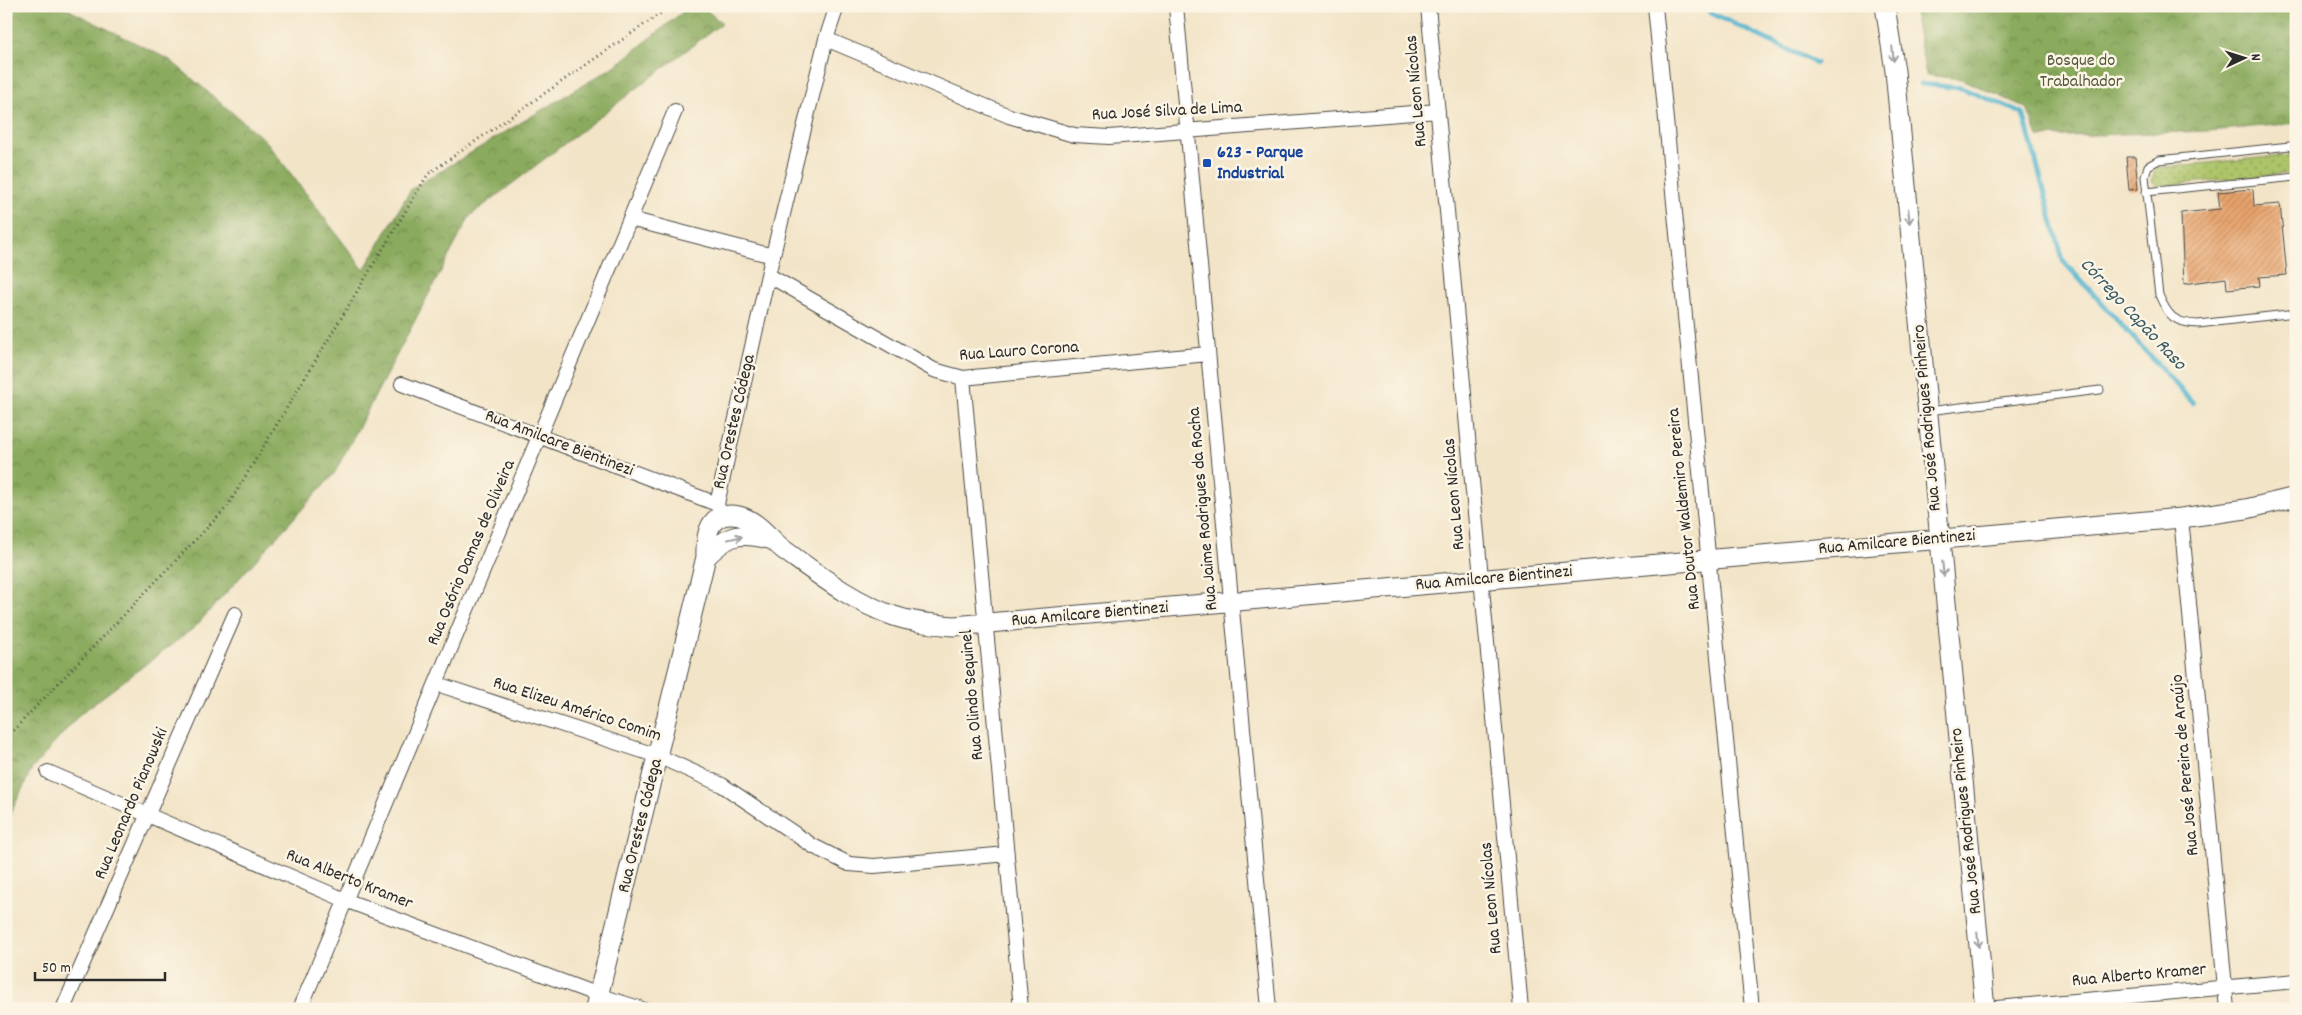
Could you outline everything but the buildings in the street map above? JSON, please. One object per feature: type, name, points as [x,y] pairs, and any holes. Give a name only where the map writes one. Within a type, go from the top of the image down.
[{"type":"main road","name":"Rua José Rodrigues Pinheiro","points":[[1885,6],[1895,72],[1986,1009]]},
{"type":"main road","name":"Rua Amilcare Bientinezi","points":[[719,511],[750,520],[770,539],[841,591],[896,616],[931,624],[954,626],[2181,518],[2246,509],[2296,497]]},
{"type":"main road","name":"Rua Orestes Códega","points":[[597,1002],[706,557],[708,528],[719,511]]},
{"type":"main road","points":[[706,557],[724,540],[754,536],[770,539]]},
{"type":"street","name":"Rua Orestes Códega","points":[[719,511],[772,256],[826,39],[837,6]]},
{"type":"street","name":"Rua Jaime Rodrigues da Rocha","points":[[1176,6],[1269,1009]]},
{"type":"street","name":"Rua Leon Nícolas","points":[[1428,6],[1521,1009]]},
{"type":"street","name":"Rua Doutor Waldemiro Pereira","points":[[1655,6],[1752,1009]]},
{"type":"street","name":"Rua José Silva de Lima","points":[[826,39],[1010,116],[1054,130],[1094,137],[1438,111]]},
{"type":"street","name":"Rua Osório Damas de Oliveira","points":[[300,1009],[541,436],[675,111]]},
{"type":"street","points":[[630,219],[772,256]]},
{"type":"street","name":"Rua Lauro Corona","points":[[768,275],[934,370],[963,378],[1208,354]]},
{"type":"street","name":"Rua Olindo Sequinel","points":[[963,378],[1021,1009]]},
{"type":"street","name":"Rua Amilcare Bientinezi","points":[[402,384],[541,436],[719,511]]},
{"type":"street","name":"Rua José Pereira de Araújo","points":[[2181,518],[2227,1009]]},
{"type":"street","name":"Rua Leonardo Pianowski","points":[[64,1009],[235,614]]},
{"type":"street","name":"Rua Elizeu Américo Comim","points":[[437,684],[658,756],[722,785],[813,846],[849,864],[874,866],[1007,854]]},
{"type":"street","name":"Rua Alberto Kramer","points":[[48,772],[346,900],[597,1002],[642,1009]]},
{"type":"street","name":"Rua Alberto Kramer","points":[[1986,1009],[2296,981]]},
{"type":"lane","points":[[2296,149],[2290,146],[2159,160],[2148,166],[2145,177],[2159,295],[2165,309],[2173,318],[2184,323],[2198,324],[2296,313]]},
{"type":"lane","points":[[2146,192],[2296,177]]},
{"type":"lane","points":[[1928,412],[2100,390]]},
{"type":"path","points":[[6,738],[227,506],[428,174],[671,6]]},
{"type":"green space","points":[[19,6],[61,6],[170,60],[266,141],[364,270],[411,189],[618,64],[690,6],[701,6],[722,23],[470,216],[334,474],[195,627],[80,714],[32,769],[6,823],[6,761],[18,764],[6,760],[6,8]]},
{"type":"green space","name":"Bosque do Trabalhador","points":[[1913,6],[2296,6],[2296,123],[2209,131],[2038,137],[2027,108],[1961,79],[1926,75]]},
{"type":"green space","points":[[2294,156],[2296,161],[2292,173],[2157,186],[2152,182],[2155,168]]},
{"type":"waterway","name":"Córrego Capão Raso","points":[[1704,6],[1711,13],[1816,63]]},
{"type":"waterway","name":"Córrego Capão Raso","points":[[1921,84],[1961,88],[2023,113],[2063,261],[2193,403]]},
{"type":"place","name":"623 - Parque Industrial","points":[[1207,163]]}]
